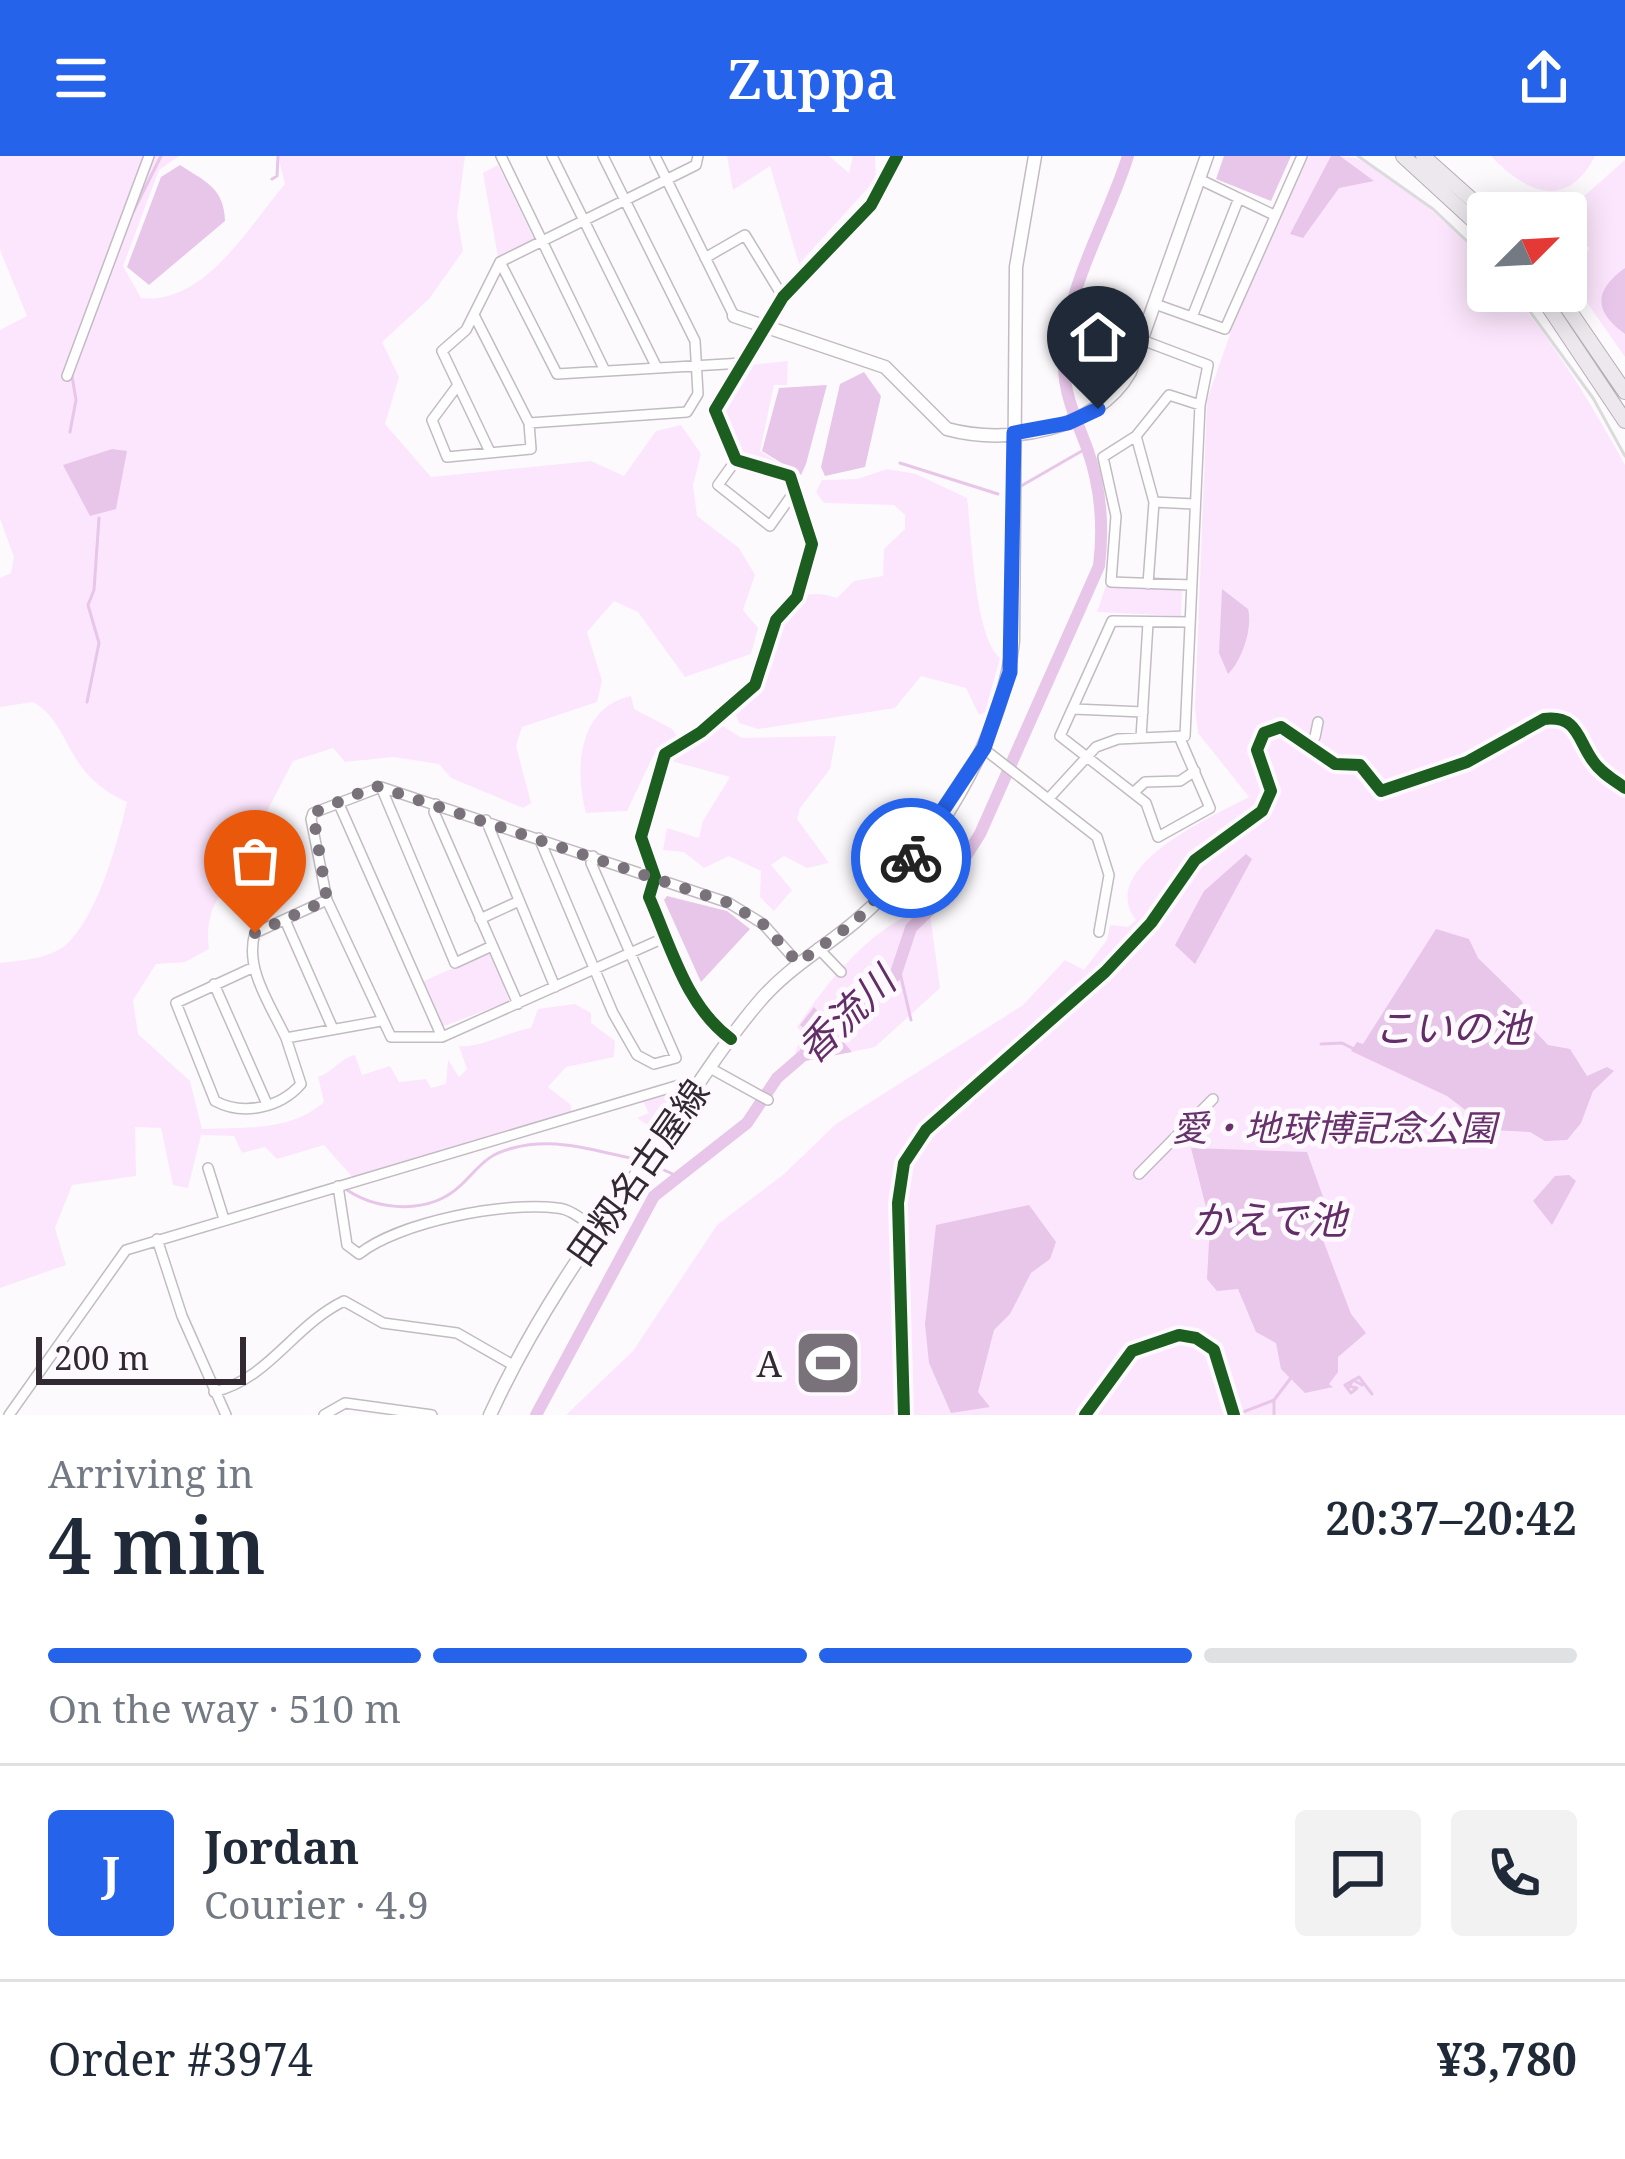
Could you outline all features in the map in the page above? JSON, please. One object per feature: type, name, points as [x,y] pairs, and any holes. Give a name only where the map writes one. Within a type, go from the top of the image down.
[{"type":"main road","name":"田籾名古屋線","points":[[490,1415],[512,1365],[597,1230],[731,1039],[798,963],[856,921],[902,871],[984,748],[1002,702],[1013,640],[1016,267],[1035,156]]},
{"type":"main road","points":[[734,316],[885,367],[947,429],[1014,433],[1068,423],[1115,394],[1142,340],[1207,156]]},
{"type":"main road","points":[[1399,156],[1467,213]]},
{"type":"main road","points":[[1427,156],[1467,192]]},
{"type":"main road","points":[[1552,312],[1625,421]]},
{"type":"main road","points":[[1570,312],[1625,392]]},
{"type":"street","points":[[67,376],[148,156]]},
{"type":"street","points":[[501,156],[605,371]]},
{"type":"street","points":[[552,156],[657,368]]},
{"type":"street","points":[[530,422],[687,412],[698,394],[695,341],[603,156]]},
{"type":"street","points":[[655,156],[734,316]]},
{"type":"street","points":[[490,452],[442,351],[474,315],[500,262],[696,165],[698,156]]},
{"type":"street","points":[[736,460],[715,410],[783,296],[871,205],[898,156]]},
{"type":"street","points":[[1155,304],[1225,329],[1302,156]]},
{"type":"street","points":[[1199,179],[1274,215]]},
{"type":"street","points":[[1192,317],[1239,198]]},
{"type":"street","points":[[705,258],[745,235],[783,296]]},
{"type":"street","points":[[500,262],[557,374],[744,363]]},
{"type":"street","points":[[458,385],[432,420],[447,457],[531,448],[530,422],[474,315]]},
{"type":"street","points":[[1142,340],[1208,365],[1200,405],[1190,622],[1181,740],[1210,808],[1158,837],[1150,808],[1060,736],[1112,621],[1190,622]]},
{"type":"street","points":[[1191,586],[1111,582],[1115,516],[1103,458],[1136,436],[1169,395],[1200,405]]},
{"type":"street","points":[[1136,436],[1154,502],[1148,584]]},
{"type":"street","points":[[736,460],[718,484],[770,526],[794,492]]},
{"type":"street","points":[[731,1039],[698,1007],[649,897],[655,877],[641,837],[665,754],[701,732],[755,685],[776,620],[797,597],[808,572],[812,544],[790,476],[736,460]]},
{"type":"street","points":[[1154,502],[1194,504]]},
{"type":"street","points":[[1141,738],[1148,622]]},
{"type":"street","points":[[1074,709],[1143,712]]},
{"type":"street","points":[[1315,737],[1318,722]]},
{"type":"street","points":[[1051,796],[1082,757],[1118,739],[1181,740]]},
{"type":"street","points":[[984,748],[1088,826],[1108,862],[1099,932]]},
{"type":"street","points":[[1133,793],[1145,782],[1180,781],[1195,770]]},
{"type":"street","points":[[667,937],[442,1036],[391,1037],[327,900],[311,819],[338,802],[381,787],[655,877],[753,916],[798,963]]},
{"type":"street","points":[[381,787],[455,963],[492,946]]},
{"type":"street","points":[[338,802],[442,1036]]},
{"type":"street","points":[[436,804],[434,812],[518,1004]]},
{"type":"street","points":[[486,820],[555,987]]},
{"type":"street","points":[[539,838],[594,970],[637,1055],[654,1064],[676,1058],[590,863],[592,856]]},
{"type":"street","points":[[254,967],[176,1003],[215,1101],[252,1110],[301,1084],[249,952],[255,933],[327,900]]},
{"type":"street","points":[[480,920],[518,902]]},
{"type":"street","points":[[285,920],[333,1029]]},
{"type":"street","points":[[818,948],[841,972]]},
{"type":"street","points":[[214,984],[267,1103]]},
{"type":"street","points":[[286,1038],[381,1021]]},
{"type":"street","points":[[710,1068],[763,1096]]},
{"type":"street","points":[[9,1415],[126,1250],[686,1083],[698,1086]]},
{"type":"street","points":[[1139,1174],[1213,1099]]},
{"type":"street","points":[[208,1168],[224,1219]]},
{"type":"street","points":[[338,1186],[347,1245],[359,1255],[386,1237],[506,1205],[559,1208],[597,1230]]},
{"type":"street","points":[[157,1239],[226,1415]]},
{"type":"street","points":[[214,1392],[248,1384],[285,1346],[344,1301],[383,1323],[457,1333],[512,1365]]},
{"type":"street","points":[[325,1415],[345,1403],[432,1415]]},
{"type":"green space","points":[[0,156],[179,156],[159,170],[123,266],[141,298],[164,297],[185,289],[223,260],[285,184],[278,156],[465,156],[457,216],[463,251],[429,299],[382,342],[399,377],[385,424],[431,477],[591,461],[624,476],[656,431],[681,425],[701,454],[693,485],[697,516],[739,548],[755,575],[743,610],[758,628],[751,654],[685,677],[638,612],[614,601],[587,632],[602,681],[597,702],[522,727],[516,746],[531,803],[523,808],[451,778],[439,764],[393,757],[345,762],[333,748],[293,761],[263,819],[265,857],[229,884],[214,905],[209,949],[185,962],[156,964],[133,1000],[138,1034],[190,1081],[202,1129],[266,1126],[311,1112],[324,1102],[318,1077],[355,1055],[362,1075],[390,1066],[399,1082],[426,1079],[431,1088],[446,1084],[448,1060],[459,1077],[467,1069],[459,1046],[531,1028],[538,1009],[575,1004],[591,1013],[591,1023],[615,1041],[614,1057],[566,1067],[548,1087],[571,1105],[571,1113],[354,1179],[324,1145],[277,1159],[265,1147],[242,1153],[234,1136],[201,1135],[188,1188],[173,1185],[161,1128],[135,1127],[136,1176],[72,1185],[55,1228],[66,1265],[0,1288],[0,963],[46,955],[70,941],[99,894],[127,802],[91,778],[56,723],[33,702],[0,707],[0,578],[11,573],[14,557],[0,519],[0,330],[27,316],[0,250]]},
{"type":"green space","points":[[727,156],[829,156],[849,173],[853,156],[875,156],[876,179],[799,264],[770,166],[733,190]]},
{"type":"green space","name":"愛・地球博記念公園","points":[[1309,156],[1356,158],[1408,191],[1467,243],[1467,312],[1527,312],[1586,397],[1625,465],[1625,1415],[566,1415],[633,1351],[717,1225],[784,1174],[836,1124],[1023,1005],[1065,960],[1084,970],[1107,940],[1110,925],[1128,927],[1136,920],[1128,900],[1132,881],[1145,863],[1187,830],[1249,797],[1198,733],[1195,708],[1207,400],[1241,303]]},
{"type":"green space","points":[[1491,156],[1595,156],[1571,185],[1545,190],[1518,179]]},
{"type":"green space","points":[[1625,160],[1625,357],[1587,303],[1587,194]]},
{"type":"green space","points":[[498,165],[534,239],[498,257],[483,173]]},
{"type":"green space","points":[[788,361],[787,385],[774,385],[760,451],[792,472],[739,456],[719,409],[750,365]]},
{"type":"green space","points":[[887,469],[916,474],[967,498],[979,607],[991,646],[1000,658],[985,712],[979,715],[966,688],[921,676],[895,708],[758,729],[739,723],[733,708],[765,682],[777,632],[791,605],[817,594],[837,598],[854,581],[883,576],[884,549],[905,529],[905,515],[894,505],[824,503],[816,492],[822,480],[857,479]]},
{"type":"green space","points":[[1106,586],[1182,590],[1181,616],[1097,612]]},
{"type":"green space","points":[[631,696],[634,709],[672,729],[681,742],[703,741],[718,723],[742,738],[836,736],[830,769],[797,819],[829,863],[807,868],[784,856],[771,865],[792,890],[774,911],[760,897],[761,871],[729,856],[704,868],[684,852],[663,850],[667,828],[699,838],[703,821],[730,777],[653,756],[627,811],[586,813],[581,778],[584,742],[600,713]]},
{"type":"green space","points":[[922,909],[930,914],[940,988],[875,1047],[802,1062],[795,1054],[802,1033],[797,1027],[822,992],[867,943]]},
{"type":"green space","points":[[492,954],[509,1001],[442,1027],[422,982]]},
{"type":"green space","points":[[682,1088],[689,1091],[660,1133],[637,1118],[649,1113],[642,1099]]},
{"type":"water","points":[[1224,156],[1291,156],[1271,201],[1216,179]]},
{"type":"water","points":[[1331,156],[1340,156],[1374,181],[1339,188],[1303,238],[1290,234]]},
{"type":"water","points":[[180,165],[217,193],[225,221],[149,285],[127,267],[161,177]]},
{"type":"water","points":[[1625,268],[1625,334],[1608,318],[1601,302],[1607,285]]},
{"type":"water","points":[[864,372],[881,396],[865,467],[825,476],[821,467],[840,384]]},
{"type":"water","points":[[827,385],[801,475],[762,451],[779,388]]},
{"type":"water","points":[[112,449],[127,451],[116,509],[90,516],[63,465]]},
{"type":"water","points":[[1222,589],[1248,609],[1249,616],[1242,652],[1228,674],[1219,653]]},
{"type":"water","points":[[1246,854],[1252,859],[1195,964],[1175,945],[1204,891]]},
{"type":"water","points":[[667,896],[727,911],[750,929],[701,982],[664,900]]},
{"type":"water","name":"こいの池","points":[[1436,929],[1469,939],[1478,958],[1522,1001],[1529,1025],[1548,1045],[1570,1049],[1587,1076],[1607,1067],[1614,1071],[1593,1091],[1581,1123],[1567,1140],[1545,1141],[1530,1132],[1492,1130],[1447,1096],[1351,1051],[1357,1042],[1363,1044]]},
{"type":"water","points":[[814,1007],[852,1052],[804,1061],[799,1054],[806,1030],[800,1025]]},
{"type":"water","name":"かえで池","points":[[1191,1148],[1307,1152],[1331,1219],[1323,1240],[1351,1314],[1366,1333],[1338,1357],[1338,1372],[1329,1384],[1333,1387],[1305,1393],[1281,1369],[1276,1343],[1256,1332],[1238,1289],[1217,1291],[1207,1279],[1210,1223]]},
{"type":"water","points":[[1569,1175],[1576,1181],[1552,1225],[1533,1201],[1555,1176]]},
{"type":"water","points":[[1029,1205],[1056,1242],[1050,1259],[1031,1273],[1010,1314],[994,1330],[978,1392],[990,1407],[951,1413],[929,1363],[925,1324],[936,1225]]},
{"type":"waterway","points":[[133,212],[161,156]]},
{"type":"waterway","points":[[272,179],[277,176],[278,156]]},
{"type":"waterway","name":"香流川","points":[[536,1415],[654,1196],[747,1123],[777,1078],[895,976],[911,928],[935,905],[980,834],[1099,566],[1098,492],[1067,389],[1065,340],[1077,286],[1128,156]]},
{"type":"waterway","points":[[85,340],[106,282]]},
{"type":"waterway","points":[[70,432],[76,400],[72,376]]},
{"type":"waterway","points":[[1021,486],[1087,448]]},
{"type":"waterway","points":[[900,463],[998,494]]},
{"type":"waterway","points":[[87,702],[99,643],[88,605],[94,590],[99,518]]},
{"type":"waterway","points":[[898,964],[911,1020]]},
{"type":"waterway","points":[[1321,1044],[1342,1043],[1356,1050]]},
{"type":"waterway","points":[[347,1190],[389,1206],[420,1205],[449,1195],[496,1154],[528,1145],[574,1146],[634,1159]]},
{"type":"waterway","points":[[655,1166],[675,1175]]},
{"type":"waterway","points":[[1274,1415],[1274,1400],[1293,1375]]},
{"type":"waterway","points":[[1352,1387],[1357,1388],[1351,1393],[1345,1385],[1359,1377],[1372,1394]]},
{"type":"waterway","points":[[1348,1389],[1353,1380],[1362,1385]]},
{"type":"waterway","points":[[1238,1414],[1274,1400]]},
{"type":"tram line","points":[[1358,156],[1433,209],[1467,241]]},
{"type":"tram line","points":[[1530,312],[1593,398],[1625,456]]},
{"type":"cycle path","points":[[731,1039],[702,1010],[673,955],[649,897],[655,877],[641,837],[665,754],[701,732],[755,685],[776,620],[797,597],[812,544],[790,476],[736,460],[715,410],[783,297],[871,205],[897,156]]},
{"type":"cycle path","points":[[904,1415],[898,1203],[904,1163],[926,1130],[1105,972],[1151,923],[1195,860],[1262,811],[1271,791],[1257,750],[1264,733],[1281,727],[1335,764],[1360,765],[1381,791],[1467,762],[1544,719],[1555,719],[1570,725],[1596,765],[1625,788]]},
{"type":"cycle path","points":[[1085,1415],[1132,1351],[1179,1335],[1196,1338],[1214,1350],[1234,1415]]},
{"type":"way so far","points":[[255,933],[327,900],[313,813],[376,786],[729,903],[763,924],[798,963],[856,921],[911,858]]},
{"type":"place","name":"A","points":[[828,1363]]},
{"type":"route","points":[[911,858],[962,788],[984,748],[1010,672],[1014,433],[1068,423],[1098,409]]}]
